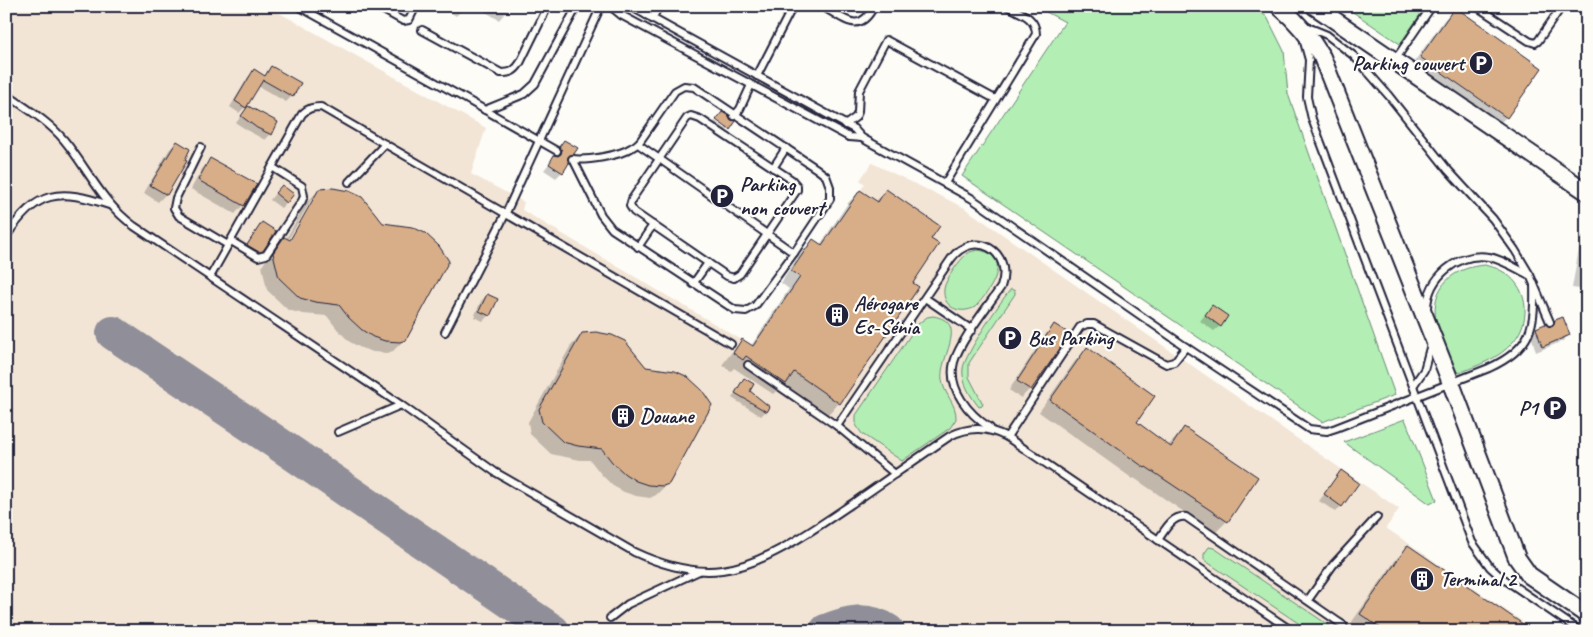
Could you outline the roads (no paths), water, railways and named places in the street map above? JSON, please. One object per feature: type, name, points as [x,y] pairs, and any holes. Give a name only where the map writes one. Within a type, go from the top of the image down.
[{"type":"street","points":[[1314,6],[1587,192]]},
{"type":"street","points":[[1288,14],[1310,36],[1322,56],[1451,383],[1517,558],[1529,575],[1587,614]]},
{"type":"lane","points":[[298,6],[557,151]]},
{"type":"lane","points":[[376,6],[403,21],[409,20],[416,6]]},
{"type":"lane","points":[[422,30],[502,73],[509,73],[516,69],[520,63],[548,6]]},
{"type":"lane","points":[[445,332],[540,142],[601,6]]},
{"type":"lane","points":[[610,6],[621,15],[849,137],[862,138]]},
{"type":"lane","points":[[630,6],[845,125],[857,132],[862,138],[971,198],[1186,347],[1301,424],[1318,431],[1336,428],[1499,364],[1521,346],[1533,323],[1534,283]]},
{"type":"lane","points":[[649,17],[651,6]]},
{"type":"lane","points":[[649,17],[659,6]]},
{"type":"lane","points":[[756,76],[793,6]]},
{"type":"lane","points":[[822,6],[853,23],[866,19],[874,6]]},
{"type":"lane","points":[[945,183],[1036,34],[1036,27],[1033,21],[1007,6]]},
{"type":"lane","points":[[1394,61],[1432,6]]},
{"type":"lane","points":[[1476,6],[1535,43],[1562,6]]},
{"type":"lane","points":[[485,110],[524,94],[535,84],[574,12]]},
{"type":"lane","points":[[1288,14],[1327,35],[1348,51],[1394,101],[1431,151],[1493,219],[1510,242],[1530,275],[1550,322]]},
{"type":"lane","points":[[1288,14],[1306,46],[1309,60],[1307,97],[1312,119],[1465,528],[1480,555],[1501,577],[1580,631]]},
{"type":"lane","points":[[845,125],[856,117],[859,91],[886,40],[995,99]]},
{"type":"lane","points":[[735,115],[752,85]]},
{"type":"lane","points":[[684,86],[694,87],[826,176],[830,187],[830,199],[794,253],[755,306],[746,310],[735,310],[620,235],[606,222],[572,159],[622,153],[638,144],[675,90],[684,86]]},
{"type":"lane","points":[[6,94],[54,129],[72,150],[109,205],[121,217],[402,405],[495,472],[591,528],[655,562],[677,568],[699,570],[722,570],[744,565],[810,532],[961,430],[984,428],[996,431]]},
{"type":"lane","points":[[801,111],[805,103]]},
{"type":"lane","points":[[210,277],[302,114],[307,109],[321,107],[731,344]]},
{"type":"lane","points":[[696,116],[721,128],[773,168],[795,182],[797,190],[738,277],[730,278],[634,212],[630,206],[632,199],[659,159],[687,118],[696,116]]},
{"type":"lane","points":[[350,182],[385,144]]},
{"type":"lane","points":[[638,144],[794,253]]},
{"type":"lane","points":[[201,148],[174,203],[174,208],[180,216],[258,257],[266,255],[304,196],[302,186],[272,167]]},
{"type":"lane","points":[[773,168],[786,148]]},
{"type":"lane","points":[[6,237],[20,216],[33,204],[50,197],[68,194],[109,205]]},
{"type":"lane","points":[[638,247],[653,225]]},
{"type":"lane","points":[[837,426],[957,252],[964,246],[973,244],[991,248],[1002,261],[1004,279],[1001,287],[956,356],[952,373],[957,392],[971,413],[978,420],[1007,437],[1292,631]]},
{"type":"lane","points":[[1413,386],[1424,370],[1428,359],[1431,341],[1427,305],[1432,288],[1442,273],[1456,262],[1473,257],[1490,257],[1507,263],[1530,275]]},
{"type":"lane","points":[[693,284],[708,263]]},
{"type":"lane","points":[[925,298],[972,330]]},
{"type":"lane","points":[[1007,437],[1080,327],[1094,324],[1166,364],[1174,362],[1186,347]]},
{"type":"lane","points":[[748,365],[837,426],[896,474]]},
{"type":"lane","points":[[338,432],[402,405]]},
{"type":"lane","points":[[1158,540],[1175,518],[1180,516],[1186,517],[1343,625],[1345,631]]},
{"type":"lane","points":[[1308,600],[1334,565],[1377,518]]},
{"type":"lane","points":[[610,618],[628,604],[699,570]]},
{"type":"place","name":"Parking couvert","points":[[1481,63]]},
{"type":"place","name":"Parking non couvert","points":[[722,196]]},
{"type":"place","name":"Aérogare Es-Sénia","points":[[837,315]]},
{"type":"place","name":"Bus Parking","points":[[1010,338]]},
{"type":"place","name":"P1","points":[[1555,408]]},
{"type":"place","name":"Douane","points":[[623,416]]},
{"type":"place","name":"Terminal 2","points":[[1422,579]]}]
